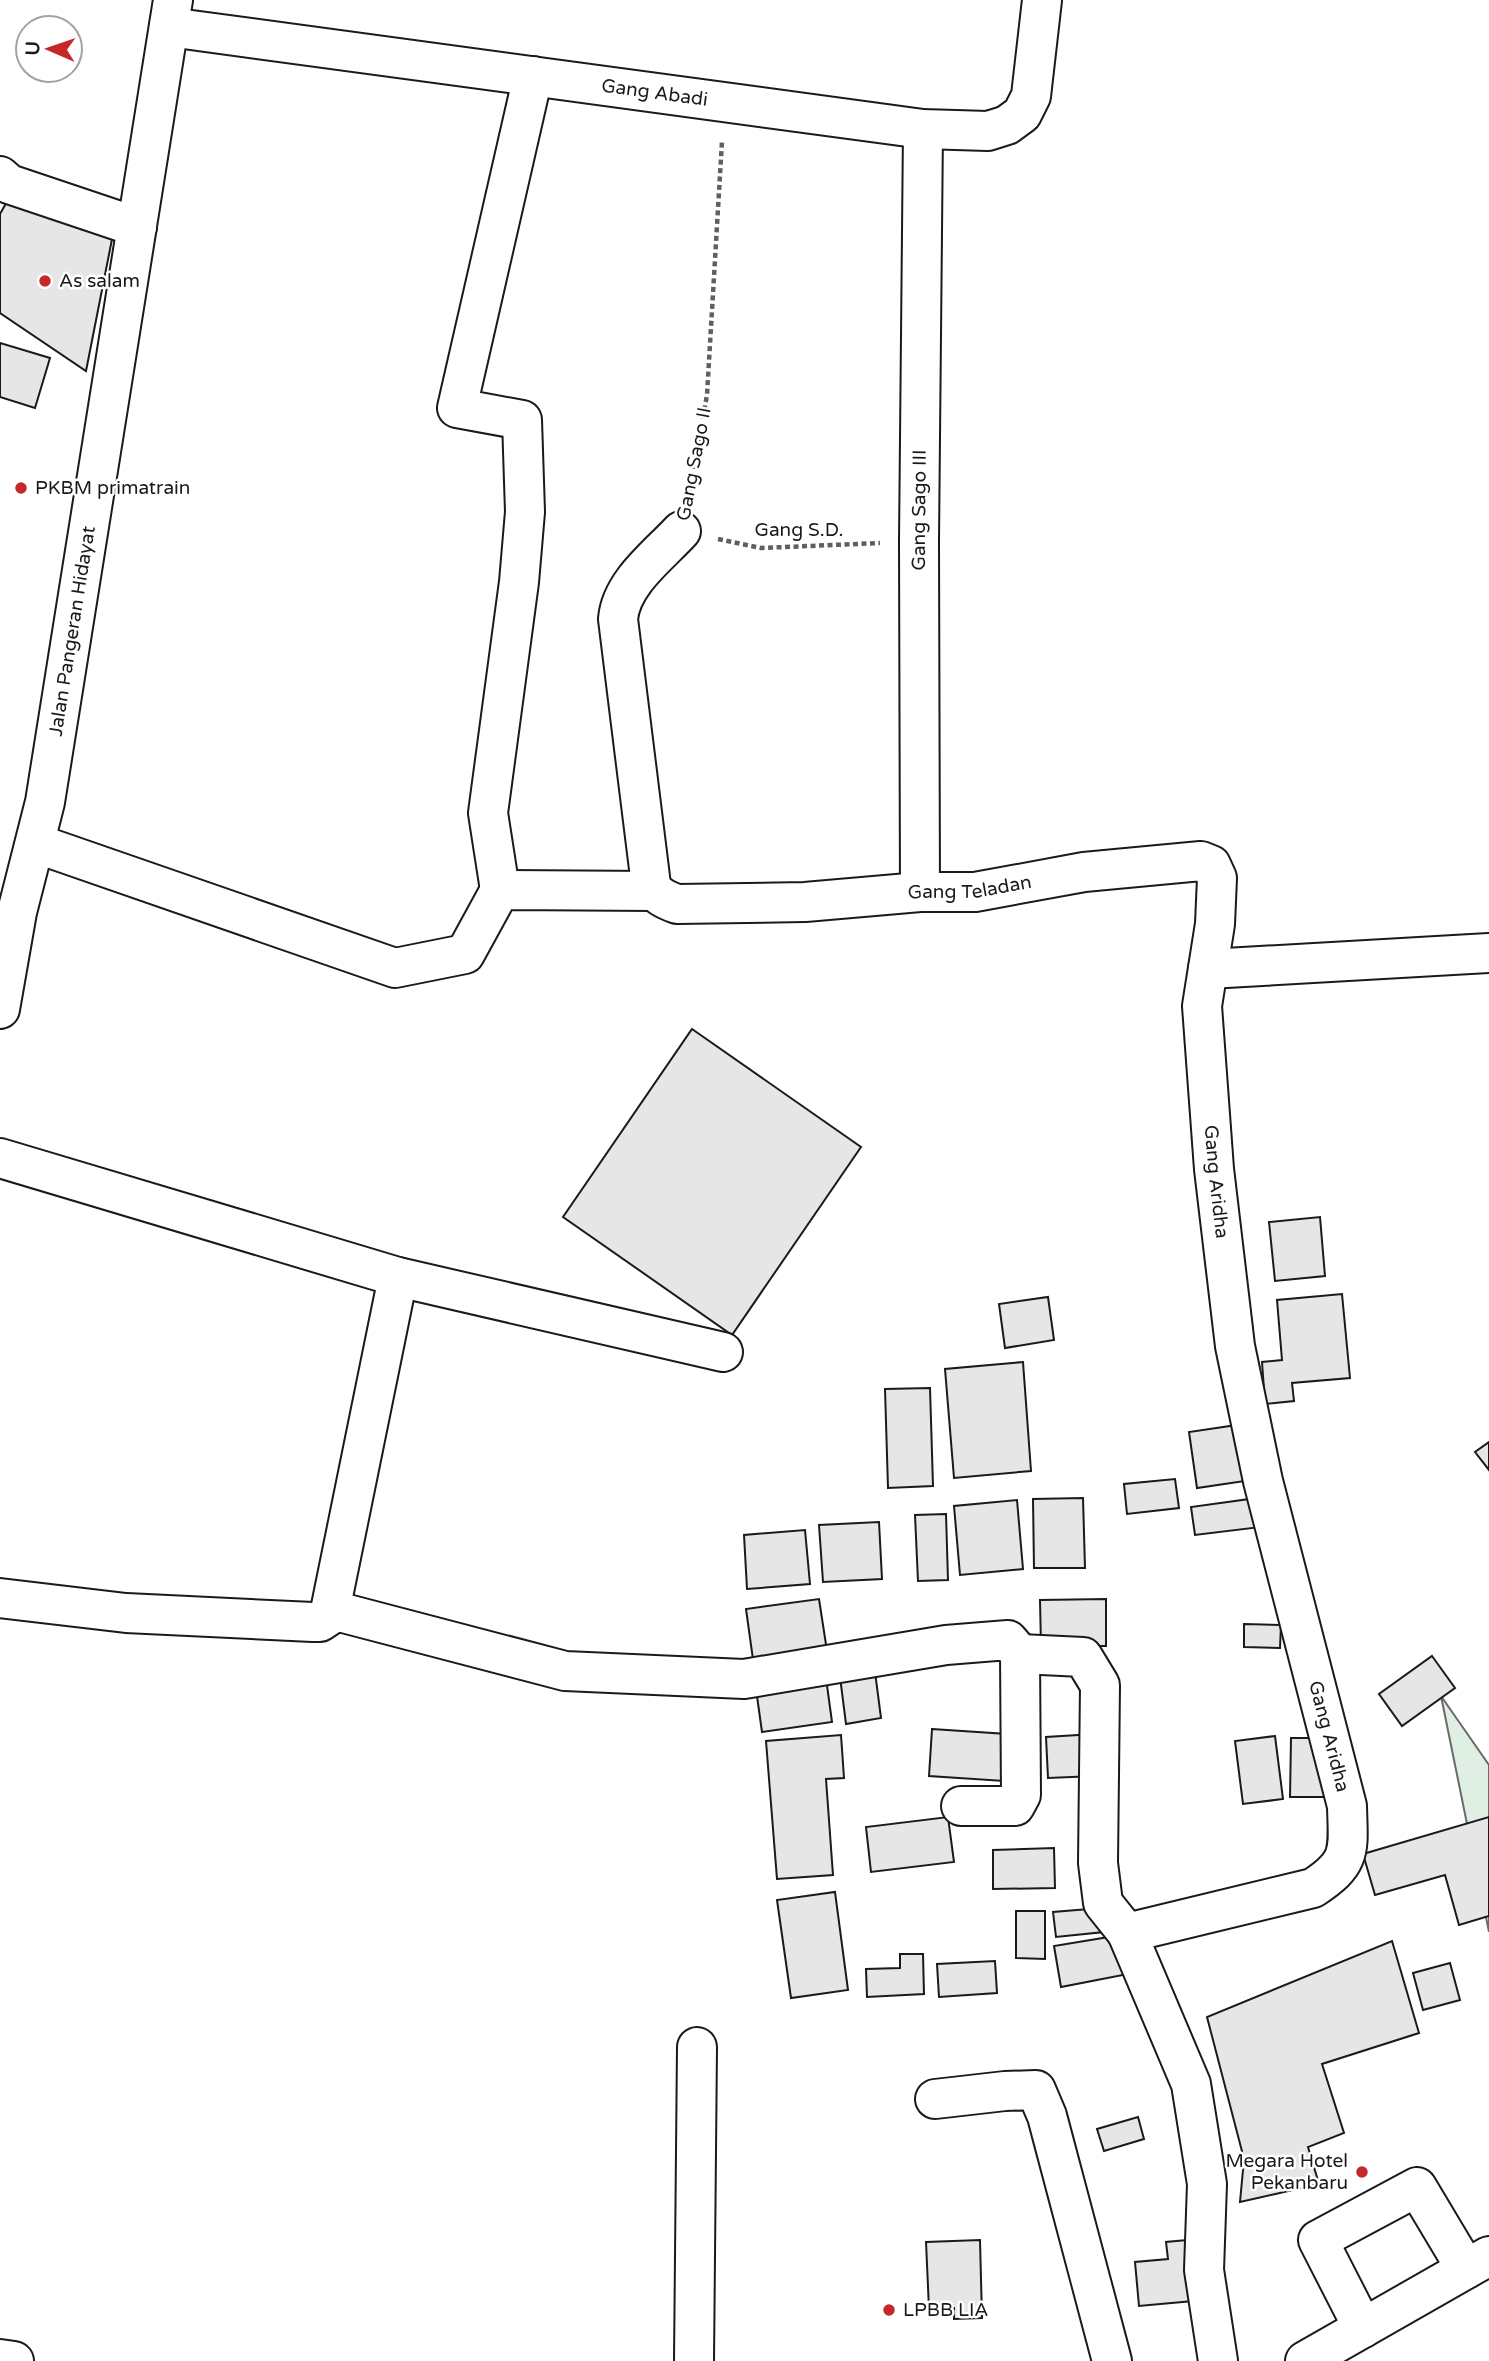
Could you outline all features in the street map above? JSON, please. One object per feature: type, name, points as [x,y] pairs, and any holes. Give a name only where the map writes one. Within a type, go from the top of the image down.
[{"type":"main road","name":"Gang Abadi","points":[[171,13],[533,76],[923,129],[988,131],[1007,124],[1022,114],[1031,96],[1042,0]]},
{"type":"main road","name":"Jalan Pangeran Hidayat","points":[[0,1010],[9,910],[35,843],[45,802],[171,13]]},
{"type":"main road","points":[[35,843],[394,968],[466,954],[500,890],[488,813],[519,582],[525,512],[522,420],[457,408],[533,76]]},
{"type":"main road","name":"Gang Sago III","points":[[920,892],[919,541],[923,129]]},
{"type":"main road","points":[[0,177],[9,184],[137,227]]},
{"type":"main road","name":"Gang Sago II","points":[[652,888],[618,619],[619,606],[625,591],[681,531]]},
{"type":"main road","name":"Gang Teladan","points":[[652,888],[677,904],[805,902],[920,892],[975,892],[1084,872],[1201,861],[1211,865],[1217,878],[1210,957]]},
{"type":"main road","points":[[500,890],[652,888]]},
{"type":"main road","points":[[1210,957],[1489,953]]},
{"type":"main road","name":"Gang Aridha","points":[[1127,1933],[1313,1888],[1335,1874],[1348,1852],[1347,1806],[1263,1481],[1235,1346],[1214,1169],[1202,1006],[1210,957]]},
{"type":"main road","points":[[0,1158],[398,1277],[723,1352]]},
{"type":"main road","points":[[0,1598],[126,1614],[313,1622],[325,1620],[332,1610],[398,1277]]},
{"type":"main road","points":[[332,1610],[565,1671],[744,1679],[946,1645],[1008,1640],[1020,1654],[1021,1795],[1015,1805],[961,1806]]},
{"type":"main road","points":[[1020,1654],[1083,1657],[1100,1685],[1098,1863],[1103,1903],[1127,1933],[1191,2084],[1207,2184],[1204,2270],[1218,2361]]},
{"type":"main road","points":[[694,2361],[697,2047]]},
{"type":"main road","points":[[935,2099],[1036,2090],[1047,2116],[1112,2361]]},
{"type":"main road","points":[[1305,2361],[1363,2328],[1478,2262],[1417,2187],[1318,2240],[1363,2328]]},
{"type":"main road","points":[[0,2360],[14,2361]]},
{"type":"path","name":"Gang Sago II","points":[[681,531],[707,395],[724,102]]},
{"type":"path","name":"Gang S.D.","points":[[681,531],[761,548],[919,541]]},
{"type":"green space","points":[[1441,1696],[1489,1765],[1489,1932]]},
{"type":"building","points":[[9,198],[114,229],[86,371],[0,313],[0,214]]},
{"type":"building","points":[[0,343],[50,358],[35,408],[0,397]]},
{"type":"building","points":[[692,1029],[861,1147],[732,1335],[563,1217]]},
{"type":"building","points":[[1320,1217],[1325,1276],[1275,1281],[1269,1222]]},
{"type":"building","points":[[1342,1294],[1350,1378],[1292,1383],[1294,1401],[1265,1404],[1262,1362],[1282,1360],[1277,1300]]},
{"type":"building","points":[[1048,1297],[1054,1340],[1005,1348],[999,1304]]},
{"type":"building","points":[[1023,1362],[1031,1471],[954,1478],[945,1369]]},
{"type":"building","points":[[930,1388],[933,1486],[888,1488],[885,1389]]},
{"type":"building","points":[[1237,1425],[1245,1481],[1197,1488],[1189,1432]]},
{"type":"building","points":[[1489,1442],[1489,1470],[1475,1452]]},
{"type":"building","points":[[1175,1479],[1179,1508],[1127,1514],[1124,1484]]},
{"type":"building","points":[[1083,1498],[1085,1568],[1034,1568],[1033,1499]]},
{"type":"building","points":[[1257,1498],[1261,1527],[1195,1535],[1191,1507]]},
{"type":"building","points":[[1017,1500],[1023,1569],[960,1575],[954,1506]]},
{"type":"building","points":[[946,1514],[948,1580],[918,1581],[915,1515]]},
{"type":"building","points":[[879,1522],[882,1579],[823,1582],[819,1525]]},
{"type":"building","points":[[805,1530],[810,1584],[747,1589],[744,1535]]},
{"type":"building","points":[[819,1599],[829,1664],[755,1674],[746,1609]]},
{"type":"building","points":[[1106,1599],[1106,1646],[1041,1646],[1040,1600]]},
{"type":"building","points":[[1244,1624],[1281,1625],[1280,1648],[1244,1647]]},
{"type":"building","points":[[1432,1656],[1455,1688],[1402,1726],[1379,1694]]},
{"type":"building","points":[[874,1664],[881,1718],[846,1724],[839,1669]]},
{"type":"building","points":[[826,1678],[832,1722],[762,1732],[756,1689]]},
{"type":"building","points":[[932,1729],[1007,1734],[1004,1781],[929,1776]]},
{"type":"building","points":[[1094,1734],[1096,1776],[1048,1778],[1046,1737]]},
{"type":"building","points":[[841,1735],[844,1778],[826,1779],[833,1875],[777,1879],[766,1741]]},
{"type":"building","points":[[1275,1736],[1283,1799],[1243,1804],[1235,1741]]},
{"type":"building","points":[[1291,1738],[1326,1738],[1325,1797],[1290,1797]]},
{"type":"building","points":[[948,1817],[954,1862],[871,1872],[866,1827]]},
{"type":"building","points":[[1489,1817],[1489,1916],[1459,1925],[1445,1875],[1375,1895],[1363,1854]]},
{"type":"building","points":[[1054,1848],[1055,1888],[993,1889],[993,1850]]},
{"type":"building","points":[[835,1892],[848,1990],[791,1998],[777,1900]]},
{"type":"building","points":[[1101,1908],[1104,1932],[1056,1937],[1053,1912]]},
{"type":"building","points":[[1016,1911],[1045,1911],[1045,1959],[1016,1958]]},
{"type":"building","points":[[1121,1935],[1128,1974],[1061,1987],[1054,1946]]},
{"type":"building","points":[[1392,1941],[1419,2033],[1322,2064],[1344,2133],[1308,2147],[1319,2184],[1240,2202],[1244,2159],[1207,2017]]},
{"type":"building","points":[[900,1954],[923,1954],[924,1994],[867,1997],[866,1969],[900,1968]]},
{"type":"building","points":[[995,1961],[997,1993],[939,1997],[937,1964]]},
{"type":"building","points":[[1450,1963],[1460,2000],[1423,2010],[1413,1973]]},
{"type":"building","points":[[1138,2117],[1144,2139],[1104,2151],[1097,2129]]},
{"type":"building","points":[[1198,2239],[1204,2300],[1139,2306],[1135,2262],[1168,2259],[1166,2242]]},
{"type":"building","points":[[980,2240],[982,2318],[954,2319],[954,2308],[929,2309],[926,2242]]},
{"type":"place","name":"As salam","points":[[45,281]]},
{"type":"place","name":"PKBM primatrain","points":[[21,488]]},
{"type":"place","name":"Megara Hotel Pekanbaru","points":[[1362,2172]]},
{"type":"place","name":"LPBB LIA","points":[[889,2310]]}]
